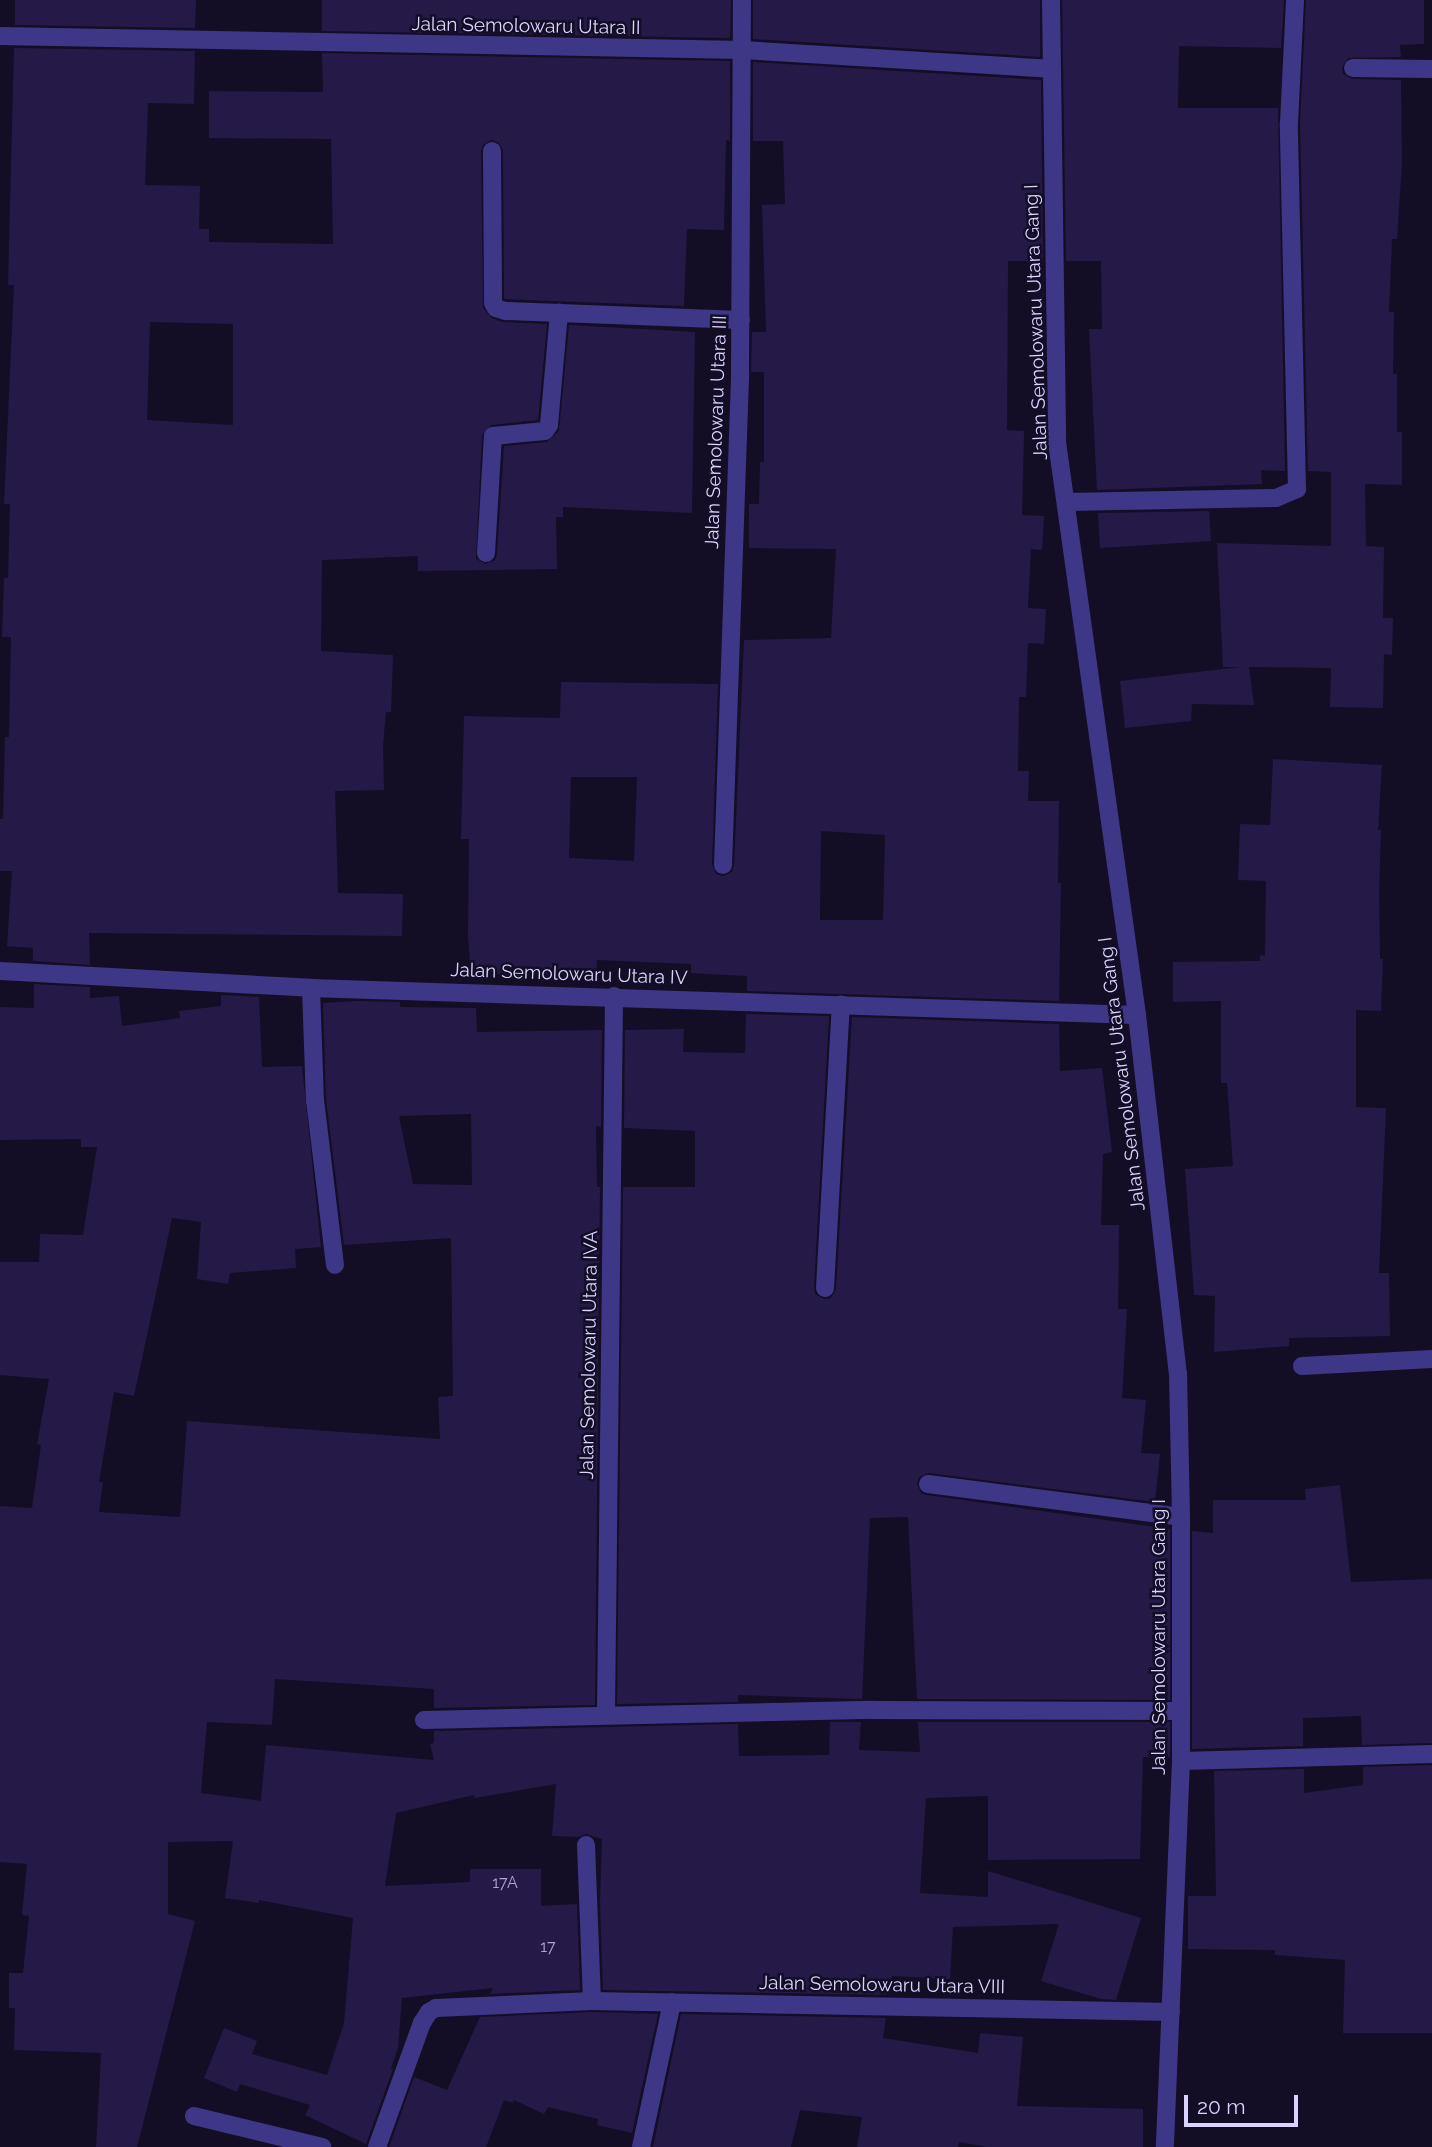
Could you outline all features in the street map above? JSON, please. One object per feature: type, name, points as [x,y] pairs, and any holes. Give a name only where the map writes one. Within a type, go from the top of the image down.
[{"type":"street","name":"Jalan Semolowaru Utara III","points":[[723,865],[741,320],[742,0]]},
{"type":"street","name":"Jalan Semolowaru Utara Gang I","points":[[1051,0],[1057,442],[1137,1014],[1178,1373],[1181,1761],[1165,2147]]},
{"type":"street","points":[[1067,502],[1276,498],[1297,489],[1289,123],[1295,0]]},
{"type":"street","name":"Jalan Semolowaru Utara II","points":[[0,36],[743,50],[1050,68]]},
{"type":"street","points":[[1353,68],[1432,69]]},
{"type":"street","points":[[492,151],[493,303],[505,312],[741,320]]},
{"type":"street","points":[[486,553],[493,436],[545,431],[549,425],[559,312]]},
{"type":"street","name":"Jalan Semolowaru Utara IV","points":[[0,971],[311,988],[1137,1014]]},
{"type":"street","points":[[311,988],[315,1100],[335,1265]]},
{"type":"street","name":"Jalan Semolowaru Utara IVA","points":[[606,1714],[614,996]]},
{"type":"street","points":[[825,1288],[841,1004]]},
{"type":"street","points":[[1302,1366],[1432,1359]]},
{"type":"street","points":[[928,1484],[1181,1517]]},
{"type":"street","points":[[424,1720],[606,1714],[1180,1712]]},
{"type":"street","points":[[1181,1761],[1432,1754]]},
{"type":"street","points":[[586,1844],[592,2001]]},
{"type":"street","name":"Jalan Semolowaru Utara VIII","points":[[377,2147],[422,2023],[429,2012],[460,2006],[592,2001],[1171,2012]]},
{"type":"street","points":[[641,2147],[672,2002]]},
{"type":"street","points":[[194,2116],[322,2147]]},
{"type":"building","points":[[15,0],[196,0],[195,28],[15,25]]},
{"type":"building","points":[[322,0],[731,0],[730,38],[322,31]]},
{"type":"building","points":[[753,0],[1040,0],[1040,57],[753,39]]},
{"type":"building","points":[[1062,0],[1284,0],[1281,48],[1179,46],[1178,108],[1278,108],[1285,471],[1261,470],[1262,484],[1097,490],[1089,329],[1102,329],[1101,261],[1066,261]]},
{"type":"building","points":[[1306,0],[1424,0],[1424,44],[1400,45],[1401,57],[1348,58],[1342,67],[1343,74],[1352,79],[1401,80],[1402,162],[1397,239],[1392,239],[1389,312],[1394,312],[1393,374],[1397,374],[1397,432],[1402,432],[1402,485],[1365,484],[1366,546],[1384,547],[1383,618],[1393,618],[1392,655],[1384,654],[1383,708],[1330,707],[1331,668],[1249,667],[1254,705],[1192,704],[1191,721],[1125,728],[1120,681],[1240,667],[1223,667],[1217,543],[1331,546],[1331,472],[1308,471],[1300,123]]},
{"type":"building","points":[[14,48],[195,51],[194,104],[148,103],[145,185],[200,186],[199,229],[209,229],[209,242],[333,244],[331,139],[209,138],[209,91],[323,92],[322,53],[730,61],[730,141],[726,140],[724,230],[687,229],[684,306],[504,299],[503,150],[498,142],[491,140],[483,145],[481,151],[483,308],[492,318],[502,322],[547,324],[538,420],[491,425],[482,435],[476,559],[486,564],[495,560],[497,554],[504,446],[547,442],[559,431],[569,325],[695,332],[692,513],[563,507],[563,517],[556,517],[557,569],[418,571],[418,556],[322,560],[321,651],[393,655],[391,712],[386,712],[383,745],[384,790],[335,791],[338,893],[403,894],[402,936],[89,933],[90,965],[33,961],[33,948],[7,946],[12,871],[0,871],[0,819],[3,819],[5,737],[9,737],[11,637],[2,637],[4,578],[8,578],[10,504],[4,504],[14,285],[8,285]],"holes":[[[150,322],[233,324],[233,425],[147,420]]]},
{"type":"building","points":[[753,62],[1041,80],[1043,261],[1008,261],[1007,430],[1024,431],[1022,515],[1044,516],[1042,550],[1031,549],[1028,608],[1046,609],[1044,644],[1028,643],[1026,697],[1019,697],[1018,771],[1029,771],[1028,801],[1059,801],[1059,1001],[747,991],[747,976],[691,973],[691,964],[597,960],[596,975],[471,974],[468,937],[469,839],[461,839],[464,716],[560,718],[561,682],[718,684],[712,865],[716,874],[723,876],[732,872],[734,865],[744,640],[831,638],[836,549],[749,548],[749,504],[759,504],[760,462],[764,462],[764,372],[751,372],[752,332],[766,332],[762,205],[785,204],[783,141],[753,141]],"holes":[[[571,777],[637,777],[634,861],[569,858]],[[821,831],[885,835],[883,920],[820,920]]]},
{"type":"building","points":[[1209,511],[1211,541],[1100,548],[1098,513]]},
{"type":"building","points":[[1273,759],[1382,765],[1378,830],[1381,830],[1381,1011],[1356,1010],[1356,1107],[1386,1108],[1379,1273],[1389,1273],[1390,1336],[1289,1338],[1289,1346],[1214,1352],[1215,1296],[1194,1295],[1185,1169],[1233,1166],[1227,1083],[1221,1083],[1221,1001],[1173,1002],[1173,962],[1260,961],[1260,955],[1265,956],[1266,881],[1238,880],[1240,824],[1270,825]]},
{"type":"building","points":[[34,984],[90,987],[90,998],[119,996],[122,1026],[180,1018],[179,1011],[221,1006],[221,995],[259,997],[262,1067],[302,1066],[321,1247],[295,1249],[296,1268],[230,1273],[228,1284],[197,1279],[201,1222],[172,1218],[134,1396],[114,1392],[99,1482],[103,1482],[99,1512],[180,1517],[187,1421],[440,1439],[438,1397],[453,1396],[451,1238],[344,1245],[326,1099],[323,1003],[400,1002],[400,1007],[476,1008],[477,1032],[602,1030],[601,1127],[596,1126],[597,1187],[600,1187],[595,1705],[434,1708],[434,1689],[275,1679],[272,1725],[207,1722],[201,1793],[261,1801],[266,1745],[434,1760],[430,1744],[434,1743],[434,1731],[738,1724],[739,1756],[829,1755],[830,1722],[861,1722],[859,1750],[920,1752],[918,1722],[1170,1722],[1170,1757],[1143,1757],[1140,1859],[988,1860],[988,1796],[926,1798],[920,1893],[988,1897],[988,1871],[1141,1918],[1116,2000],[1101,1999],[1041,1981],[1059,1924],[953,1927],[950,1979],[892,1976],[889,1995],[603,1990],[600,1903],[602,1839],[586,1834],[578,1837],[552,1836],[556,1784],[475,1798],[474,1795],[396,1813],[385,1886],[470,1882],[470,1869],[541,1869],[541,1906],[577,1904],[580,1990],[490,1994],[493,1988],[402,1998],[398,2048],[391,2068],[393,2069],[366,2144],[305,2115],[310,2105],[240,2084],[237,2092],[204,2078],[224,2028],[257,2041],[252,2054],[327,2075],[344,2023],[353,1918],[259,1900],[259,1903],[225,1898],[233,1841],[168,1842],[168,1914],[195,1921],[137,2147],[96,2147],[101,2053],[14,2050],[15,2008],[9,2008],[9,1973],[23,1973],[29,1916],[22,1915],[27,1864],[0,1862],[0,1506],[32,1508],[41,1445],[37,1444],[49,1379],[0,1375],[0,1262],[39,1262],[40,1234],[83,1235],[97,1147],[81,1147],[81,1139],[0,1140],[0,1007],[34,1008]],"holes":[[[471,1114],[472,1185],[413,1184],[399,1116]]]},
{"type":"building","points":[[746,1014],[829,1016],[814,1287],[815,1294],[824,1299],[831,1298],[836,1289],[852,1017],[1059,1024],[1060,1071],[1102,1068],[1112,1152],[1103,1154],[1101,1225],[1119,1225],[1118,1309],[1127,1309],[1122,1398],[1146,1400],[1141,1453],[1160,1454],[1155,1502],[929,1473],[919,1477],[917,1483],[921,1493],[927,1495],[1170,1529],[1170,1700],[917,1699],[908,1517],[870,1518],[862,1699],[738,1695],[738,1702],[617,1704],[623,1187],[695,1187],[695,1131],[624,1128],[625,1030],[684,1029],[683,1052],[745,1053]]},
{"type":"building","points":[[1340,1485],[1351,1582],[1432,1579],[1432,1743],[1362,1745],[1361,1716],[1303,1718],[1303,1746],[1192,1749],[1192,1531],[1213,1533],[1213,1500],[1306,1500],[1305,1489]]},
{"type":"building","points":[[1432,1765],[1432,2033],[1343,2033],[1345,1960],[1275,1955],[1275,1950],[1188,1949],[1188,1896],[1216,1896],[1214,1771],[1304,1769],[1304,1793],[1363,1785],[1363,1767]]},
{"type":"building","points":[[592,2012],[658,2014],[632,2133],[597,2125],[598,2119],[548,2107],[544,2114],[514,2100],[513,2103],[504,2100],[486,2147],[389,2147],[414,2077],[447,2090],[480,2017]]},
{"type":"building","points":[[681,2014],[886,2018],[883,2038],[978,2053],[980,2033],[1023,2037],[1017,2106],[1143,2109],[1143,2147],[987,2147],[959,2142],[958,2147],[857,2147],[862,2117],[800,2110],[791,2147],[653,2147]]}]
